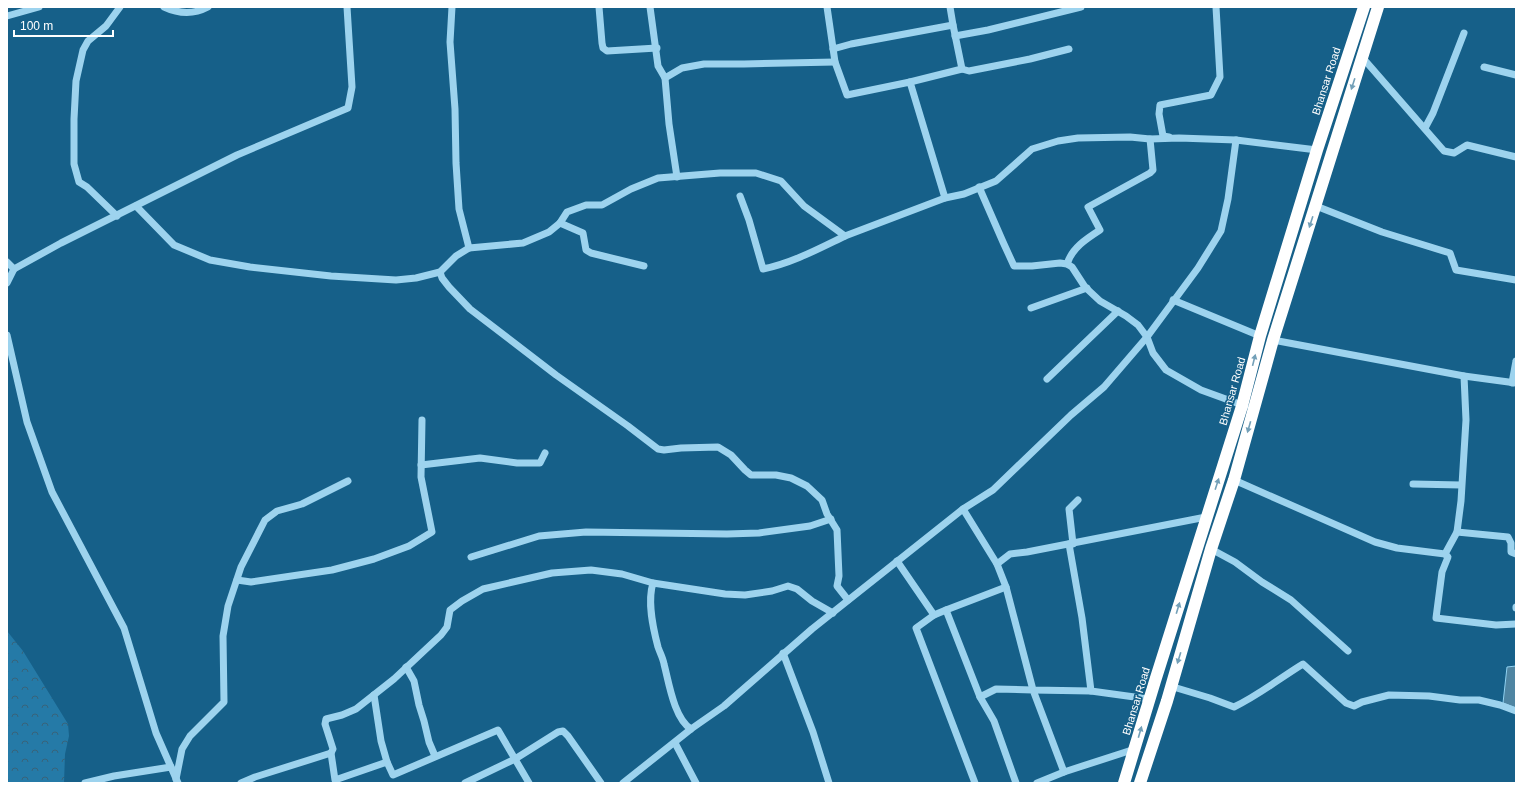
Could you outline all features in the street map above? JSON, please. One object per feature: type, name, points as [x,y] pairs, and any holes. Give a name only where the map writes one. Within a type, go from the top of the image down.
[{"type":"highway","name":"Bhansar Road","points":[[1124,783],[1149,699],[1242,406],[1260,336],[1317,150],[1364,7]]},
{"type":"highway","points":[[1140,783],[1234,480],[1273,340],[1316,206],[1331,152],[1378,7]]},
{"type":"street","points":[[7,16],[39,7]]},
{"type":"street","points":[[117,216],[87,186],[79,182],[74,164],[74,119],[76,81],[83,50],[88,41],[106,26],[120,7]]},
{"type":"street","points":[[164,7],[175,12],[191,12],[208,7]]},
{"type":"street","points":[[7,283],[14,269],[136,206],[237,155],[348,108],[352,87],[347,7]]},
{"type":"street","points":[[452,7],[450,42],[455,109],[459,209],[469,248]]},
{"type":"street","points":[[599,7],[602,44],[603,48],[607,51],[657,48]]},
{"type":"street","points":[[650,7],[657,48],[658,66],[665,78],[669,124],[677,177]]},
{"type":"street","points":[[827,7],[835,62],[847,95],[910,82],[962,69],[969,71],[981,69],[1069,49]]},
{"type":"street","points":[[950,7],[962,69]]},
{"type":"street","points":[[955,36],[988,30],[1081,7]]},
{"type":"street","points":[[1179,138],[1163,136],[1159,114],[1160,105],[1211,95],[1220,76],[1216,7]]},
{"type":"street","points":[[833,49],[851,44],[953,25]]},
{"type":"street","points":[[1425,128],[1434,113],[1464,33]]},
{"type":"street","points":[[1362,57],[1444,151],[1454,153],[1467,145],[1516,157]]},
{"type":"street","points":[[665,78],[682,68],[704,64],[835,62]]},
{"type":"street","points":[[1484,67],[1516,76]]},
{"type":"street","points":[[910,82],[946,198]]},
{"type":"street","points":[[740,196],[749,220],[763,269],[782,265],[814,252],[845,236],[946,198],[964,194],[996,181],[1032,149],[1058,141],[1078,138],[1179,138],[1236,140],[1317,150]]},
{"type":"street","points":[[1067,264],[1070,256],[1083,241],[1100,230],[1088,207],[1153,170],[1150,138]]},
{"type":"street","points":[[624,783],[691,729],[724,706],[784,653],[897,561],[963,509],[993,490],[1071,415],[1104,387],[1147,337],[1198,268],[1221,230],[1228,199],[1236,140]]},
{"type":"street","points":[[136,206],[174,245],[210,260],[250,267],[331,276],[396,280],[416,278],[440,272],[456,256],[469,248],[523,243],[549,232],[560,223],[567,212],[586,205],[602,206],[631,189],[658,178],[720,173],[756,173],[781,181],[804,206],[845,236]]},
{"type":"street","points":[[979,187],[1002,242],[1014,266],[1040,266],[1060,263],[1067,264],[1072,267],[1087,288],[1100,301],[1138,325],[1147,337],[1153,354],[1166,370],[1201,390],[1242,406],[1255,408]]},
{"type":"street","points":[[1316,206],[1382,232],[1450,253],[1456,270],[1516,280]]},
{"type":"street","points":[[560,223],[583,233],[586,250],[591,254],[644,266]]},
{"type":"street","points":[[7,262],[14,269]]},
{"type":"street","points":[[440,272],[442,278],[449,287],[470,309],[556,375],[658,449],[718,447],[731,455],[751,475],[791,478],[807,486],[822,500],[837,530],[840,576],[838,586],[848,600]]},
{"type":"street","points":[[1032,308],[1087,288]]},
{"type":"street","points":[[1173,300],[1260,336]]},
{"type":"street","points":[[1047,379],[1118,311]]},
{"type":"street","points":[[7,335],[27,422],[52,492],[124,628],[156,733],[177,781]]},
{"type":"street","points":[[1273,340],[1464,376],[1514,383],[1516,361]]},
{"type":"street","points":[[1464,376],[1466,420],[1457,532],[1446,554],[1448,557],[1442,572],[1436,618],[1496,625],[1516,624]]},
{"type":"street","points":[[237,580],[251,582],[332,570],[374,559],[409,546],[432,532],[421,481],[422,420]]},
{"type":"street","points":[[422,465],[480,458],[517,463],[540,463],[545,453]]},
{"type":"street","points":[[1234,480],[1375,542],[1397,548],[1446,554]]},
{"type":"street","points":[[177,781],[182,749],[190,736],[224,702],[223,636],[228,606],[241,567],[265,520],[277,511],[302,504],[348,481]]},
{"type":"street","points":[[1413,484],[1461,485]]},
{"type":"street","points":[[1078,500],[1069,509],[1071,544],[1091,691]]},
{"type":"street","points":[[963,509],[997,564],[1006,587],[1033,690],[1064,772]]},
{"type":"street","points":[[997,564],[1010,554],[1071,544],[1206,517]]},
{"type":"street","points":[[470,557],[539,536],[586,532],[759,533],[810,526],[831,519]]},
{"type":"street","points":[[1457,532],[1508,537],[1511,543],[1511,552],[1516,554]]},
{"type":"street","points":[[1212,549],[1235,562],[1262,582],[1291,600],[1348,651]]},
{"type":"street","points":[[897,561],[934,616]]},
{"type":"street","points":[[387,762],[335,780],[331,753],[333,749],[325,724],[326,719],[342,715],[356,709],[374,695],[406,667],[446,628],[450,610],[483,589],[552,573],[591,570],[622,574],[653,582],[704,591],[745,594],[772,591],[788,586],[797,588],[812,601],[833,613]]},
{"type":"street","points":[[653,582],[650,592],[658,648],[664,662],[668,684],[677,709],[687,726],[691,729]]},
{"type":"street","points":[[975,783],[916,628],[946,610],[1006,587]]},
{"type":"street","points":[[946,610],[980,697],[994,720],[1016,783]]},
{"type":"street","points":[[784,653],[813,732],[829,783]]},
{"type":"street","points":[[1170,686],[1234,707],[1268,688],[1286,674],[1303,664],[1346,703],[1354,706],[1389,695],[1429,696],[1460,700],[1479,700],[1516,711]]},
{"type":"street","points":[[406,667],[414,681],[429,742],[435,756]]},
{"type":"street","points":[[980,697],[996,689],[1091,691],[1149,699]]},
{"type":"street","points":[[374,695],[381,741],[387,762],[393,775],[498,730],[529,783]]},
{"type":"street","points":[[465,783],[515,759],[558,732],[563,731],[601,783]]},
{"type":"street","points":[[675,742],[696,783]]},
{"type":"street","points":[[1037,783],[1064,772],[1135,749]]},
{"type":"street","points":[[241,783],[255,777],[331,753]]},
{"type":"street","points":[[85,783],[114,776],[171,767]]},
{"type":"green space","points":[[7,631],[23,651],[68,724],[69,736],[65,754],[64,783],[7,783]]},
{"type":"shaded area","points":[[1516,666],[1516,708],[1503,703],[1507,667]]}]
